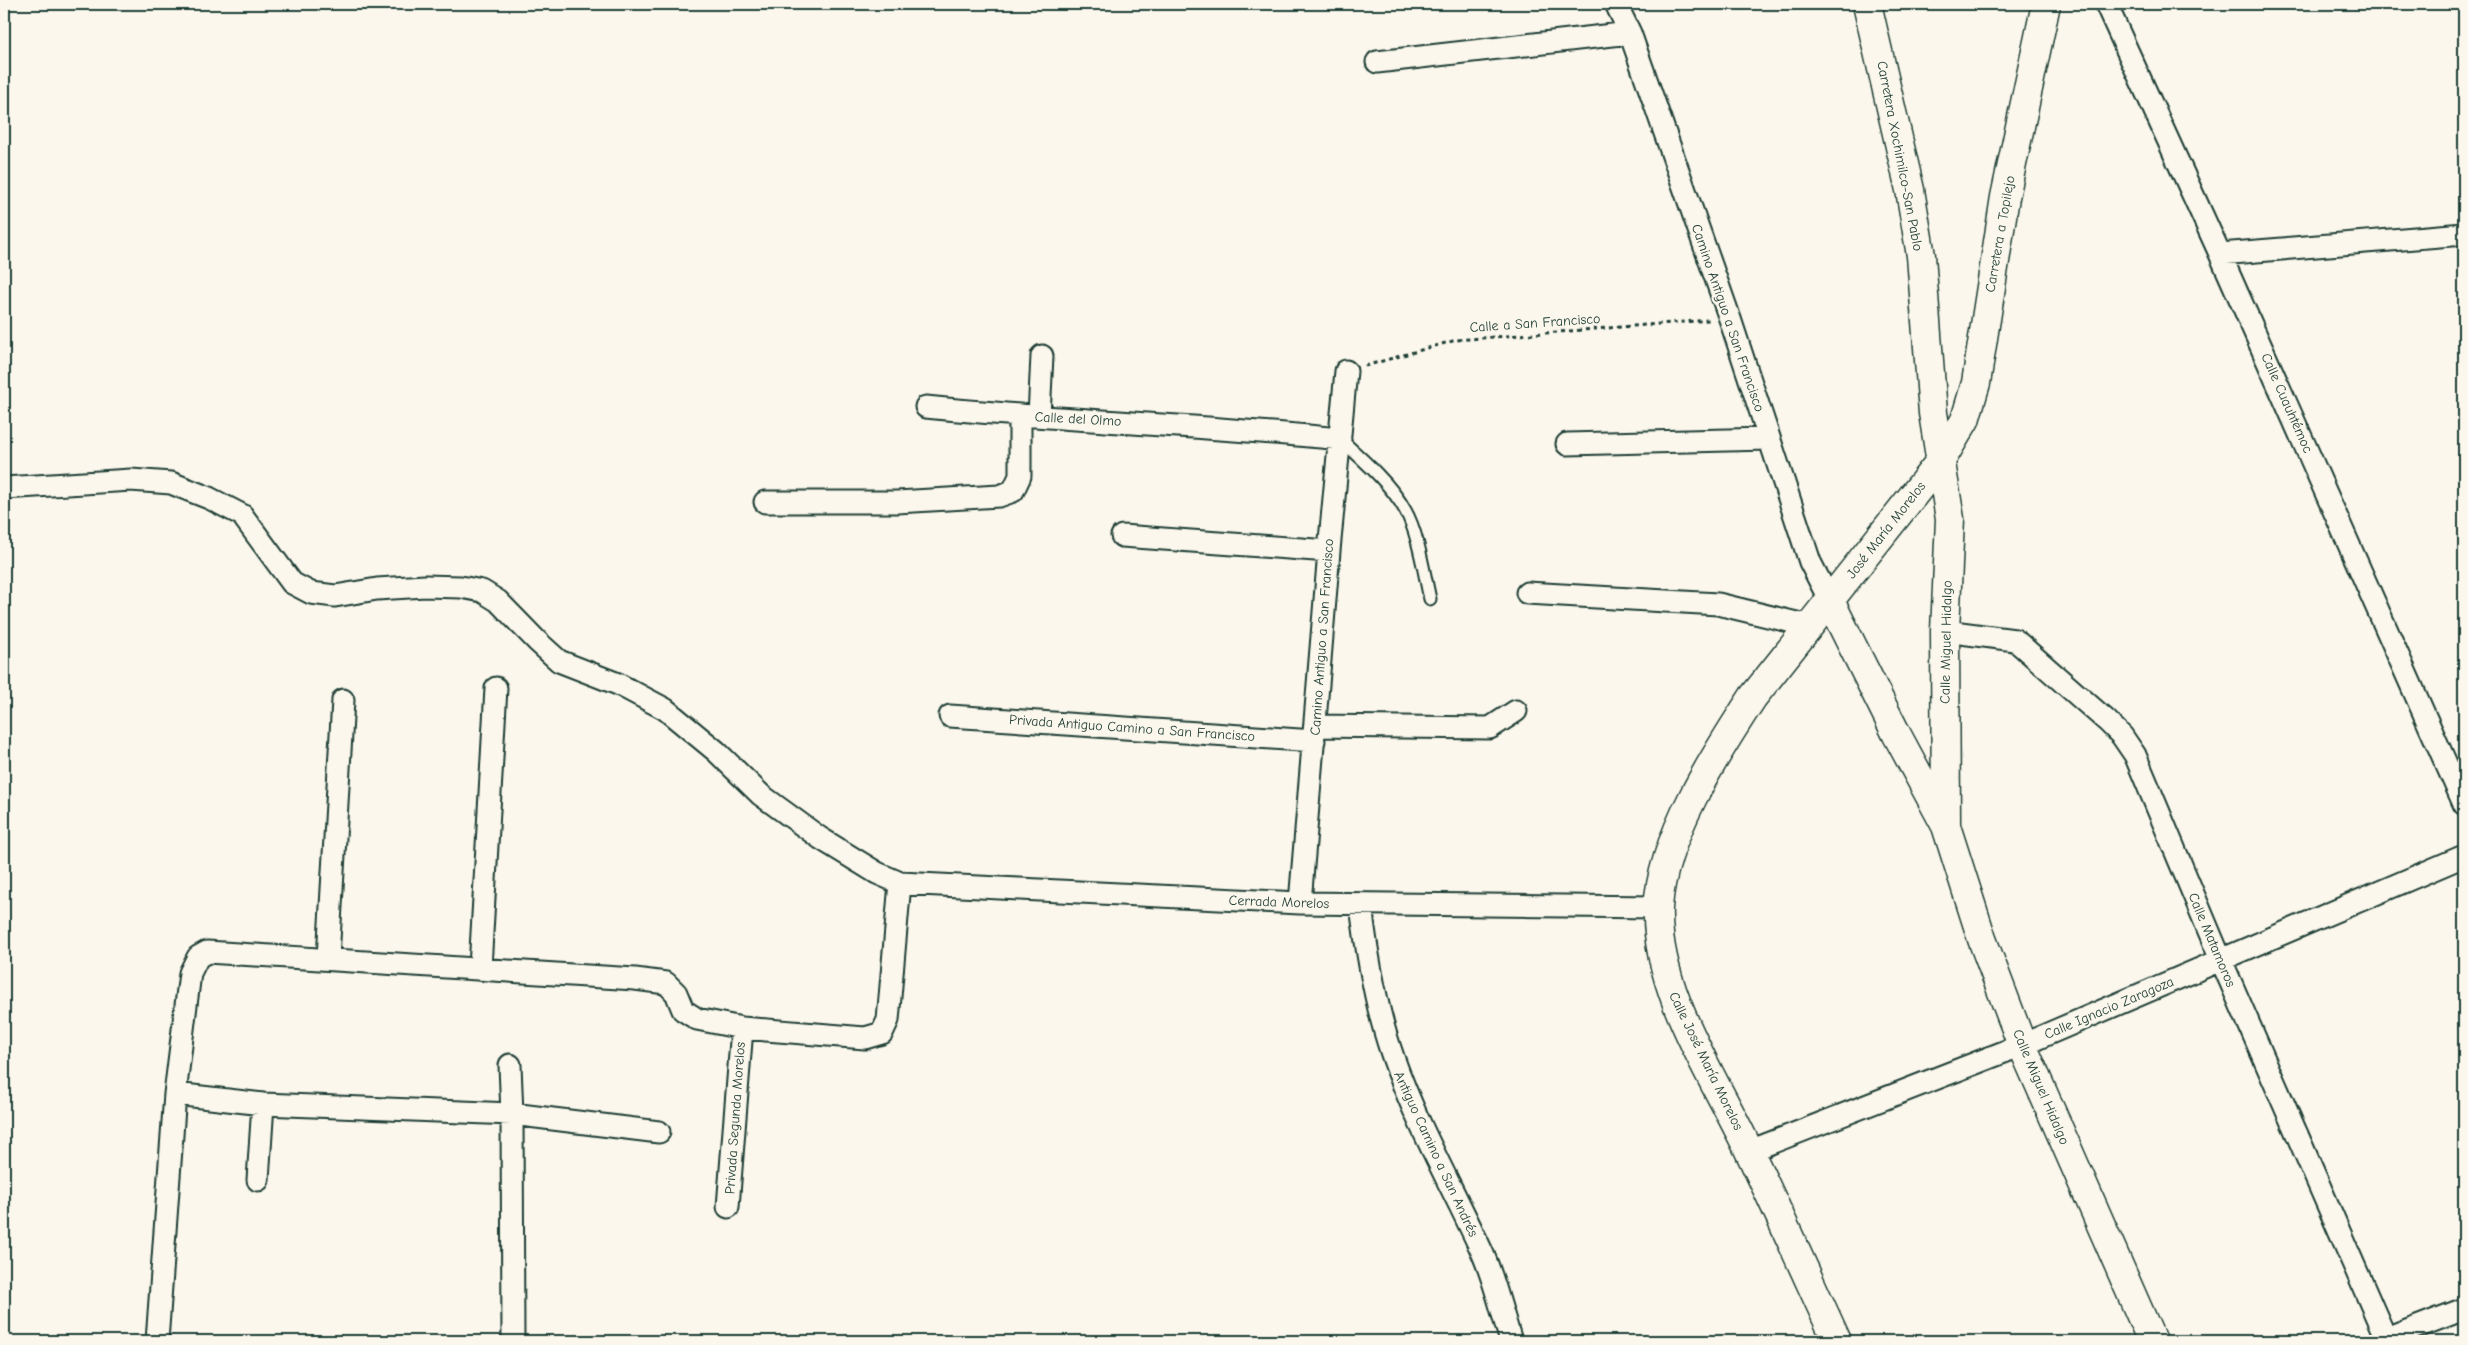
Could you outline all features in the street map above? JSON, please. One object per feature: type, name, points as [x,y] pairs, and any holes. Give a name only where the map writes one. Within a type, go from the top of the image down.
[{"type":"main road","name":"Carretera Xochimilco-San Pablo","points":[[1868,4],[1910,190],[1921,256],[1933,413],[1942,459]]},
{"type":"main road","name":"Carretera a Topilejo","points":[[1942,459],[1966,420],[1976,383],[2005,197],[2046,4]]},
{"type":"main road","name":"José María Morelos","points":[[1830,601],[1942,459]]},
{"type":"main road","name":"Calle Miguel Hidalgo","points":[[1942,459],[1950,519],[1945,631],[1946,826]]},
{"type":"main road","name":"Calle Miguel Hidalgo","points":[[1830,601],[1946,826],[1982,939],[2022,1046],[2152,1341]]},
{"type":"main road","name":"Calle José María Morelos","points":[[1830,601],[1753,697],[1706,772],[1665,867],[1658,907],[1660,949],[1670,987],[1750,1152],[1837,1341]]},
{"type":"street","name":"Camino Antiguo a San Francisco","points":[[1616,4],[1630,33],[1730,319],[1810,562],[1830,601]]},
{"type":"street","name":"Calle Cuauhtémoc","points":[[2106,4],[2220,254],[2464,804]]},
{"type":"street","points":[[1377,62],[1630,33]]},
{"type":"street","points":[[2220,254],[2464,234]]},
{"type":"street","points":[[926,407],[1030,416],[1042,356]]},
{"type":"street","name":"Camino Antiguo a San Francisco","points":[[1300,903],[1328,551],[1346,372]]},
{"type":"street","name":"Calle del Olmo","points":[[765,502],[897,502],[999,496],[1013,491],[1020,476],[1030,416],[1232,428],[1340,439]]},
{"type":"street","points":[[1567,444],[1768,439]]},
{"type":"street","points":[[4,488],[131,480],[171,483],[209,498],[242,516],[292,583],[311,593],[335,596],[377,589],[426,586],[461,587],[482,591],[498,601],[559,661],[618,684],[665,709],[716,751],[761,795],[820,838],[876,872],[900,883],[888,1020],[882,1033],[865,1038],[742,1028],[697,1019],[683,1010],[676,992],[666,983],[635,978],[328,958],[207,952],[198,956],[190,973],[175,1094],[157,1341]]},
{"type":"street","points":[[1122,536],[1328,551]]},
{"type":"street","points":[[1527,593],[1718,604],[1809,626]]},
{"type":"street","name":"Calle Matamoros","points":[[1945,631],[2015,640],[2122,736],[2135,755],[2385,1340]]},
{"type":"street","points":[[480,968],[496,688]]},
{"type":"street","points":[[328,958],[343,700]]},
{"type":"street","name":"Privada Antiguo Camino a San Francisco","points":[[950,716],[1315,733],[1490,728],[1516,712]]},
{"type":"street","name":"Calle Ignacio Zaragoza","points":[[1750,1152],[2022,1046],[2464,856]]},
{"type":"street","name":"Cerrada Morelos","points":[[900,883],[1361,905],[1658,907]]},
{"type":"street","name":"Antiguo Camino a San Andrés","points":[[1361,905],[1375,988],[1392,1055],[1412,1107],[1484,1256],[1511,1341]]},
{"type":"street","name":"Privada Segunda Morelos","points":[[728,1207],[742,1028]]},
{"type":"street","points":[[510,1065],[513,1341]]},
{"type":"street","points":[[175,1094],[263,1104],[512,1114],[660,1132]]},
{"type":"street","points":[[258,1180],[263,1104]]},
{"type":"street","points":[[2385,1340],[2464,1309]]},
{"type":"lane","points":[[1340,439],[1370,466],[1405,510],[1419,552],[1430,599]]},
{"type":"path","name":"Calle a San Francisco","points":[[1346,372],[1456,340],[1730,319]]}]
